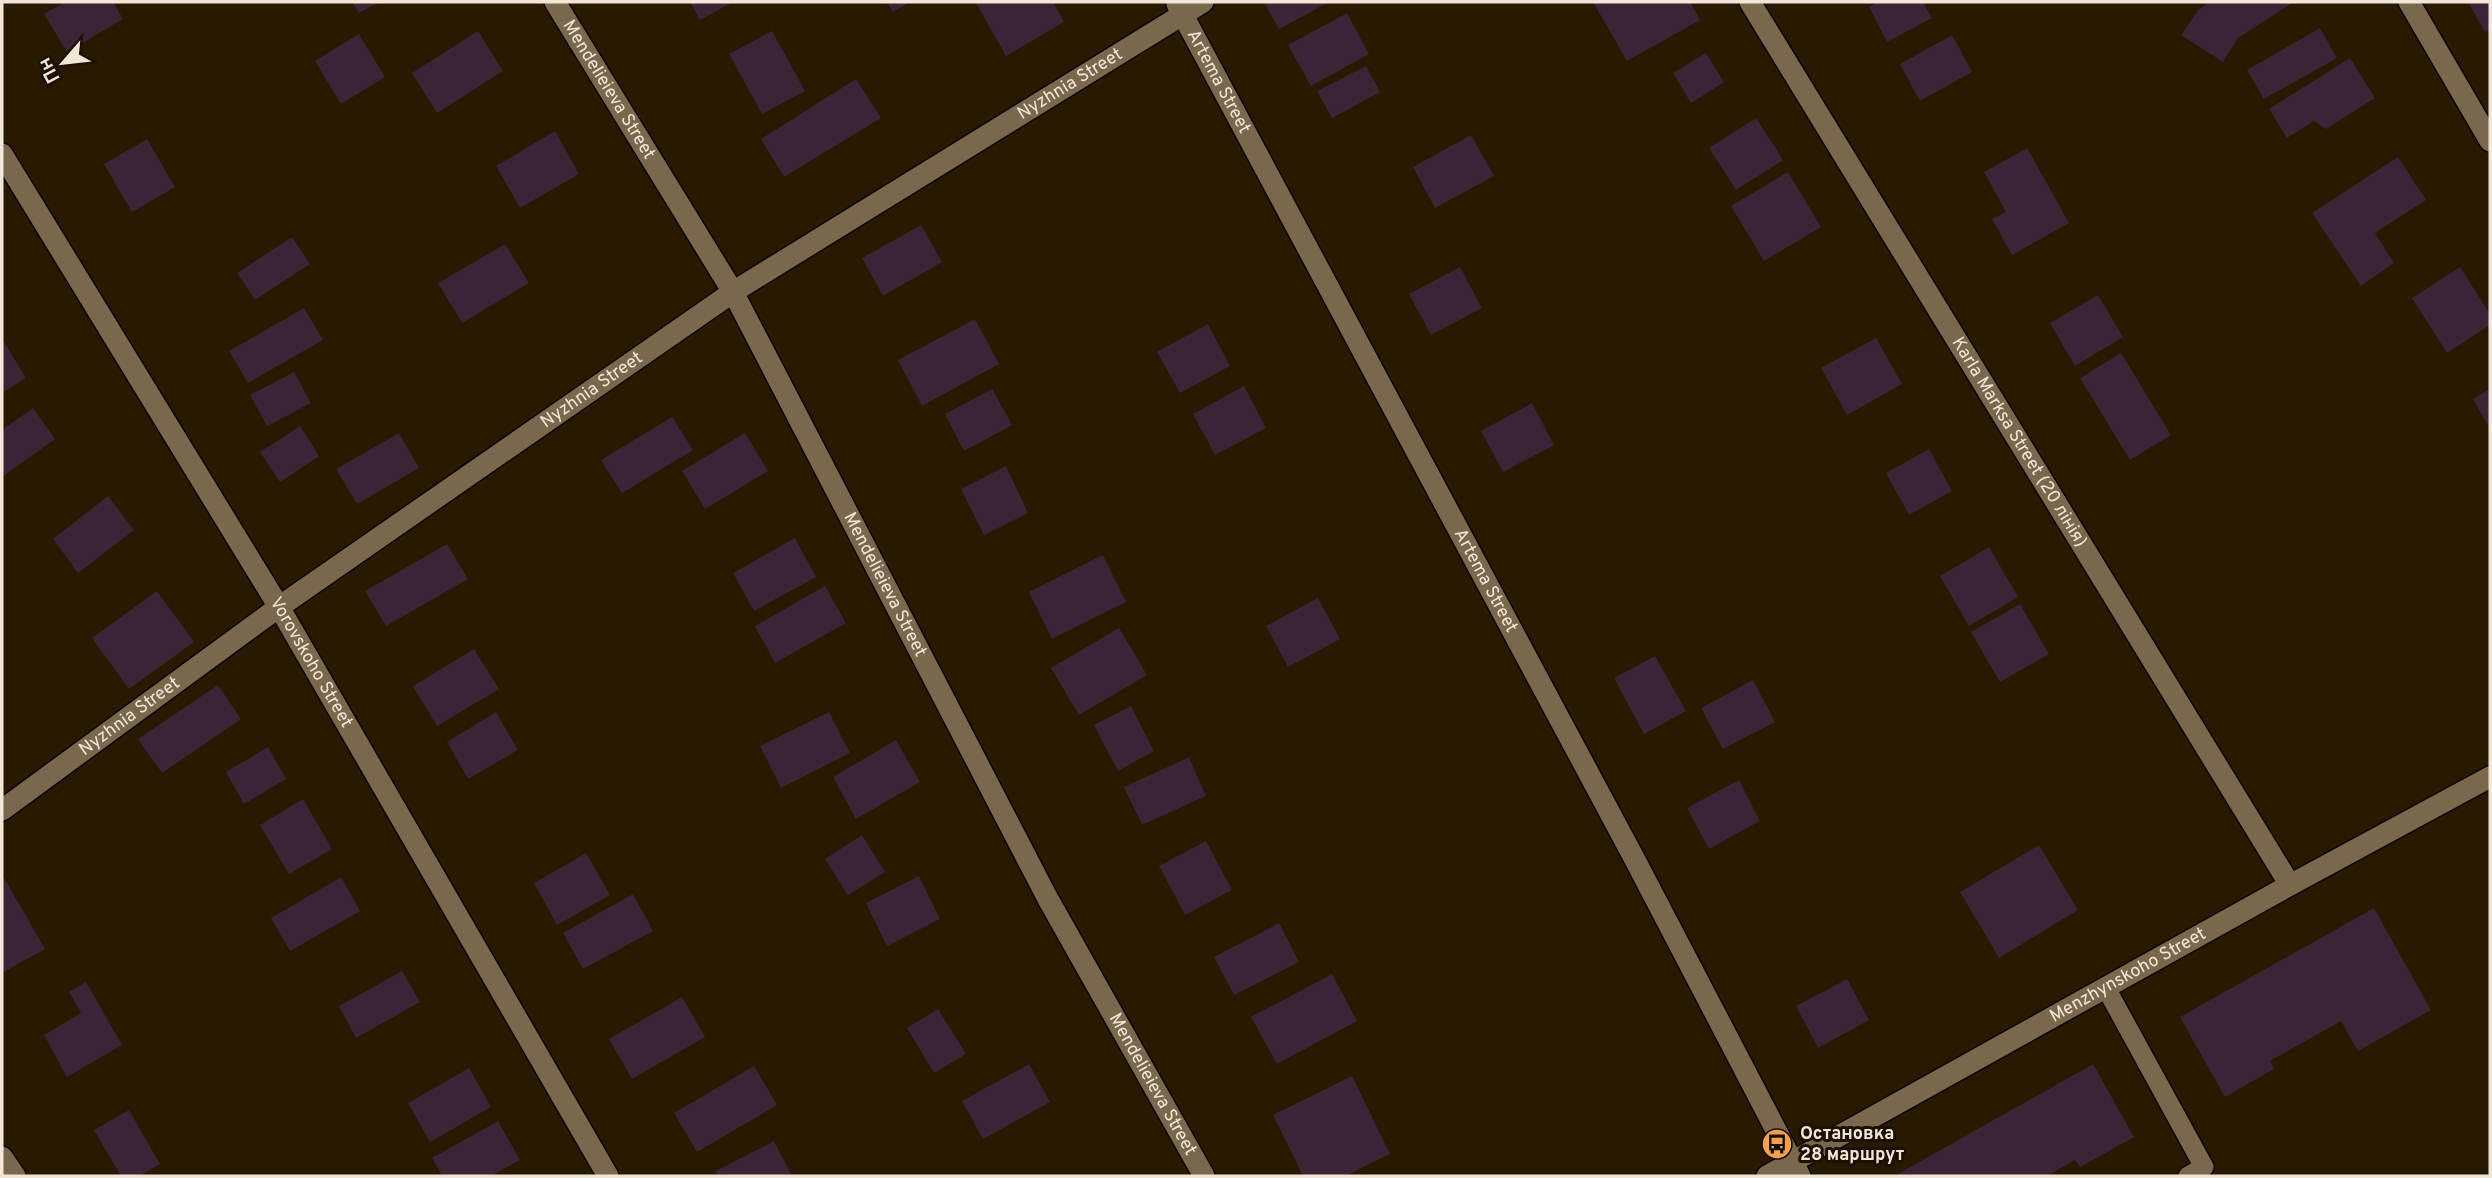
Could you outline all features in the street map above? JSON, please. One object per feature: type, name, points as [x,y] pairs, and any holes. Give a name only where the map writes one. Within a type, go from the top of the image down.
[{"type":"street","name":"Mendelieieva Street","points":[[555,2],[733,292],[1048,900],[1204,1176]]},
{"type":"street","name":"Nyzhnia Street","points":[[2,810],[279,607],[733,292],[1179,8],[1203,2]]},
{"type":"street","name":"Karla Marksa Street (20 лiнiя)","points":[[1750,2],[2290,885]]},
{"type":"street","points":[[2409,2],[2490,141]]},
{"type":"street","name":"Artema Street","points":[[1179,8],[1634,858],[1796,1169]]},
{"type":"street","name":"Vorovskoho Street","points":[[2,154],[279,607],[608,1176]]},
{"type":"street","name":"Menzhynskoho Street","points":[[1767,1176],[1796,1169],[2106,988],[2490,777]]},
{"type":"street","points":[[2,1157],[15,1176]]},
{"type":"lane","points":[[2106,988],[2204,1167],[2188,1176]]},
{"type":"building","points":[[65,2],[113,2],[123,19],[67,52],[44,14]]},
{"type":"building","points":[[352,2],[379,2],[359,13]]},
{"type":"building","points":[[690,2],[733,2],[700,20]]},
{"type":"building","points":[[887,2],[910,2],[893,12]]},
{"type":"building","points":[[1053,2],[1064,22],[1006,56],[976,3]]},
{"type":"building","points":[[1264,2],[1329,2],[1279,29]]},
{"type":"building","points":[[1593,2],[1690,2],[1700,20],[1627,61]]},
{"type":"building","points":[[1878,2],[1923,2],[1932,18],[1887,42],[1869,7]]},
{"type":"building","points":[[2210,2],[2294,2],[2238,38],[2223,62],[2181,35],[2198,10]]},
{"type":"building","points":[[2468,2],[2490,2],[2490,29],[2485,32]]},
{"type":"building","points":[[1347,13],[1369,54],[1311,86],[1288,45]]},
{"type":"building","points":[[2320,28],[2337,58],[2264,99],[2247,70]]},
{"type":"building","points":[[478,31],[503,71],[437,113],[412,73]]},
{"type":"building","points":[[772,31],[805,91],[762,114],[729,54]]},
{"type":"building","points":[[359,34],[385,77],[341,104],[315,61]]},
{"type":"building","points":[[1952,35],[1972,72],[1920,101],[1900,64]]},
{"type":"building","points":[[1706,53],[1724,82],[1691,103],[1673,73]]},
{"type":"building","points":[[2350,58],[2375,98],[2326,129],[2314,121],[2287,138],[2269,109]]},
{"type":"building","points":[[1366,66],[1380,92],[1332,118],[1317,91]]},
{"type":"building","points":[[856,79],[881,118],[784,177],[761,139]]},
{"type":"building","points":[[1756,118],[1783,160],[1736,190],[1709,148]]},
{"type":"building","points":[[555,131],[579,174],[520,208],[496,166]]},
{"type":"building","points":[[1471,135],[1494,176],[1435,208],[1413,167]]},
{"type":"building","points":[[147,139],[175,187],[132,212],[104,164]]},
{"type":"building","points":[[2027,148],[2069,223],[2012,255],[1992,219],[2006,212],[1984,172]]},
{"type":"building","points":[[2398,157],[2426,200],[2375,233],[2394,263],[2361,286],[2312,213]]},
{"type":"building","points":[[1788,172],[1821,227],[1764,261],[1731,206]]},
{"type":"building","points":[[921,225],[942,262],[883,296],[862,258]]},
{"type":"building","points":[[292,237],[310,264],[255,300],[237,273]]},
{"type":"building","points":[[505,244],[529,283],[462,323],[438,283]]},
{"type":"building","points":[[1460,267],[1482,308],[1431,335],[1409,294]]},
{"type":"building","points":[[2460,267],[2490,314],[2490,325],[2447,353],[2412,298]]},
{"type":"building","points":[[2098,295],[2123,337],[2075,366],[2050,323]]},
{"type":"building","points":[[304,308],[323,340],[248,383],[229,351]]},
{"type":"building","points":[[975,319],[999,364],[922,406],[898,360]]},
{"type":"building","points":[[1208,324],[1230,366],[1180,393],[1157,352]]},
{"type":"building","points":[[1876,338],[1902,384],[1847,415],[1821,368]]},
{"type":"building","points":[[2,339],[26,378],[2,393]]},
{"type":"building","points":[[2121,353],[2171,435],[2130,460],[2080,378]]},
{"type":"building","points":[[294,372],[311,403],[267,426],[250,395]]},
{"type":"building","points":[[1244,386],[1266,428],[1215,455],[1193,414]]},
{"type":"building","points":[[992,389],[1012,425],[964,451],[945,414]]},
{"type":"building","points":[[2490,389],[2490,429],[2473,399]]},
{"type":"building","points":[[1532,403],[1554,445],[1503,472],[1481,431]]},
{"type":"building","points":[[33,408],[55,439],[2,477],[2,430]]},
{"type":"building","points":[[672,417],[693,450],[622,493],[601,460]]},
{"type":"building","points":[[300,426],[319,456],[280,482],[260,452]]},
{"type":"building","points":[[399,433],[419,468],[357,504],[336,469]]},
{"type":"building","points":[[745,433],[768,471],[705,509],[682,471]]},
{"type":"building","points":[[1929,449],[1952,491],[1909,515],[1886,473]]},
{"type":"building","points":[[1006,466],[1028,513],[984,535],[961,489]]},
{"type":"building","points":[[108,496],[134,530],[78,573],[53,539]]},
{"type":"building","points":[[795,538],[816,577],[754,611],[733,573]]},
{"type":"building","points":[[447,544],[468,579],[386,626],[365,591]]},
{"type":"building","points":[[1989,547],[2018,597],[1969,626],[1940,576]]},
{"type":"building","points":[[1103,555],[1126,602],[1052,639],[1029,592]]},
{"type":"building","points":[[825,586],[846,623],[775,663],[755,626]]},
{"type":"building","points":[[157,591],[194,642],[129,689],[92,638]]},
{"type":"building","points":[[1318,598],[1340,639],[1288,667],[1266,626]]},
{"type":"building","points":[[2020,604],[2049,654],[2000,682],[1971,632]]},
{"type":"building","points":[[1119,628],[1147,675],[1079,715],[1051,668]]},
{"type":"building","points":[[474,649],[499,689],[437,726],[413,686]]},
{"type":"building","points":[[1655,656],[1686,711],[1644,734],[1614,678]]},
{"type":"building","points":[[1753,680],[1775,722],[1723,749],[1701,708]]},
{"type":"building","points":[[218,685],[241,719],[162,773],[138,739]]},
{"type":"building","points":[[1131,706],[1154,751],[1118,771],[1094,725]]},
{"type":"building","points":[[496,712],[518,750],[468,779],[447,742]]},
{"type":"building","points":[[829,712],[850,753],[781,788],[760,746]]},
{"type":"building","points":[[896,740],[920,782],[856,819],[833,777]]},
{"type":"building","points":[[268,747],[286,779],[244,804],[226,772]]},
{"type":"building","points":[[1189,757],[1206,796],[1142,825],[1124,787]]},
{"type":"building","points":[[1739,780],[1760,821],[1709,849],[1687,808]]},
{"type":"building","points":[[303,799],[332,849],[289,874],[260,825]]},
{"type":"building","points":[[862,835],[885,872],[848,895],[825,859]]},
{"type":"building","points":[[1206,841],[1232,890],[1185,915],[1159,866]]},
{"type":"building","points":[[2039,845],[2078,910],[1999,958],[1960,892]]},
{"type":"building","points":[[586,853],[610,895],[557,925],[534,883]]},
{"type":"building","points":[[919,876],[940,919],[887,946],[866,903]]},
{"type":"building","points":[[341,877],[360,911],[290,951],[271,918]]},
{"type":"building","points":[[4,878],[45,949],[2,973],[2,879]]},
{"type":"building","points":[[633,894],[653,931],[583,969],[563,933]]},
{"type":"building","points":[[2374,908],[2431,1010],[2358,1051],[2341,1021],[2270,1061],[2274,1069],[2225,1097],[2180,1017]]},
{"type":"building","points":[[1279,923],[1299,962],[1234,995],[1214,957]]},
{"type":"building","points":[[402,971],[420,1002],[356,1038],[339,1006]]},
{"type":"building","points":[[1332,974],[1357,1021],[1277,1064],[1251,1017]]},
{"type":"building","points":[[1847,979],[1869,1020],[1818,1048],[1796,1006]]},
{"type":"building","points":[[86,982],[122,1045],[67,1077],[44,1035],[81,1013],[69,992]]},
{"type":"building","points":[[682,997],[705,1037],[632,1079],[609,1039]]},
{"type":"building","points":[[938,1009],[966,1054],[934,1073],[907,1028]]},
{"type":"building","points":[[1029,1064],[1050,1102],[983,1139],[962,1101]]},
{"type":"building","points":[[2093,1064],[2134,1137],[2080,1167],[2075,1160],[2047,1176],[1899,1176],[1898,1174]]},
{"type":"building","points":[[754,1066],[777,1105],[697,1152],[674,1113]]},
{"type":"building","points":[[469,1068],[491,1107],[430,1142],[408,1103]]},
{"type":"building","points":[[1352,1076],[1390,1154],[1345,1176],[1303,1176],[1273,1115]]},
{"type":"building","points":[[129,1110],[160,1164],[139,1176],[121,1176],[94,1130]]},
{"type":"building","points":[[498,1121],[520,1160],[491,1176],[442,1176],[432,1158]]},
{"type":"building","points":[[774,1141],[792,1176],[718,1176],[716,1171]]},
{"type":"place","name":"Остановка 28 маршрут","points":[[1777,1144]]}]
